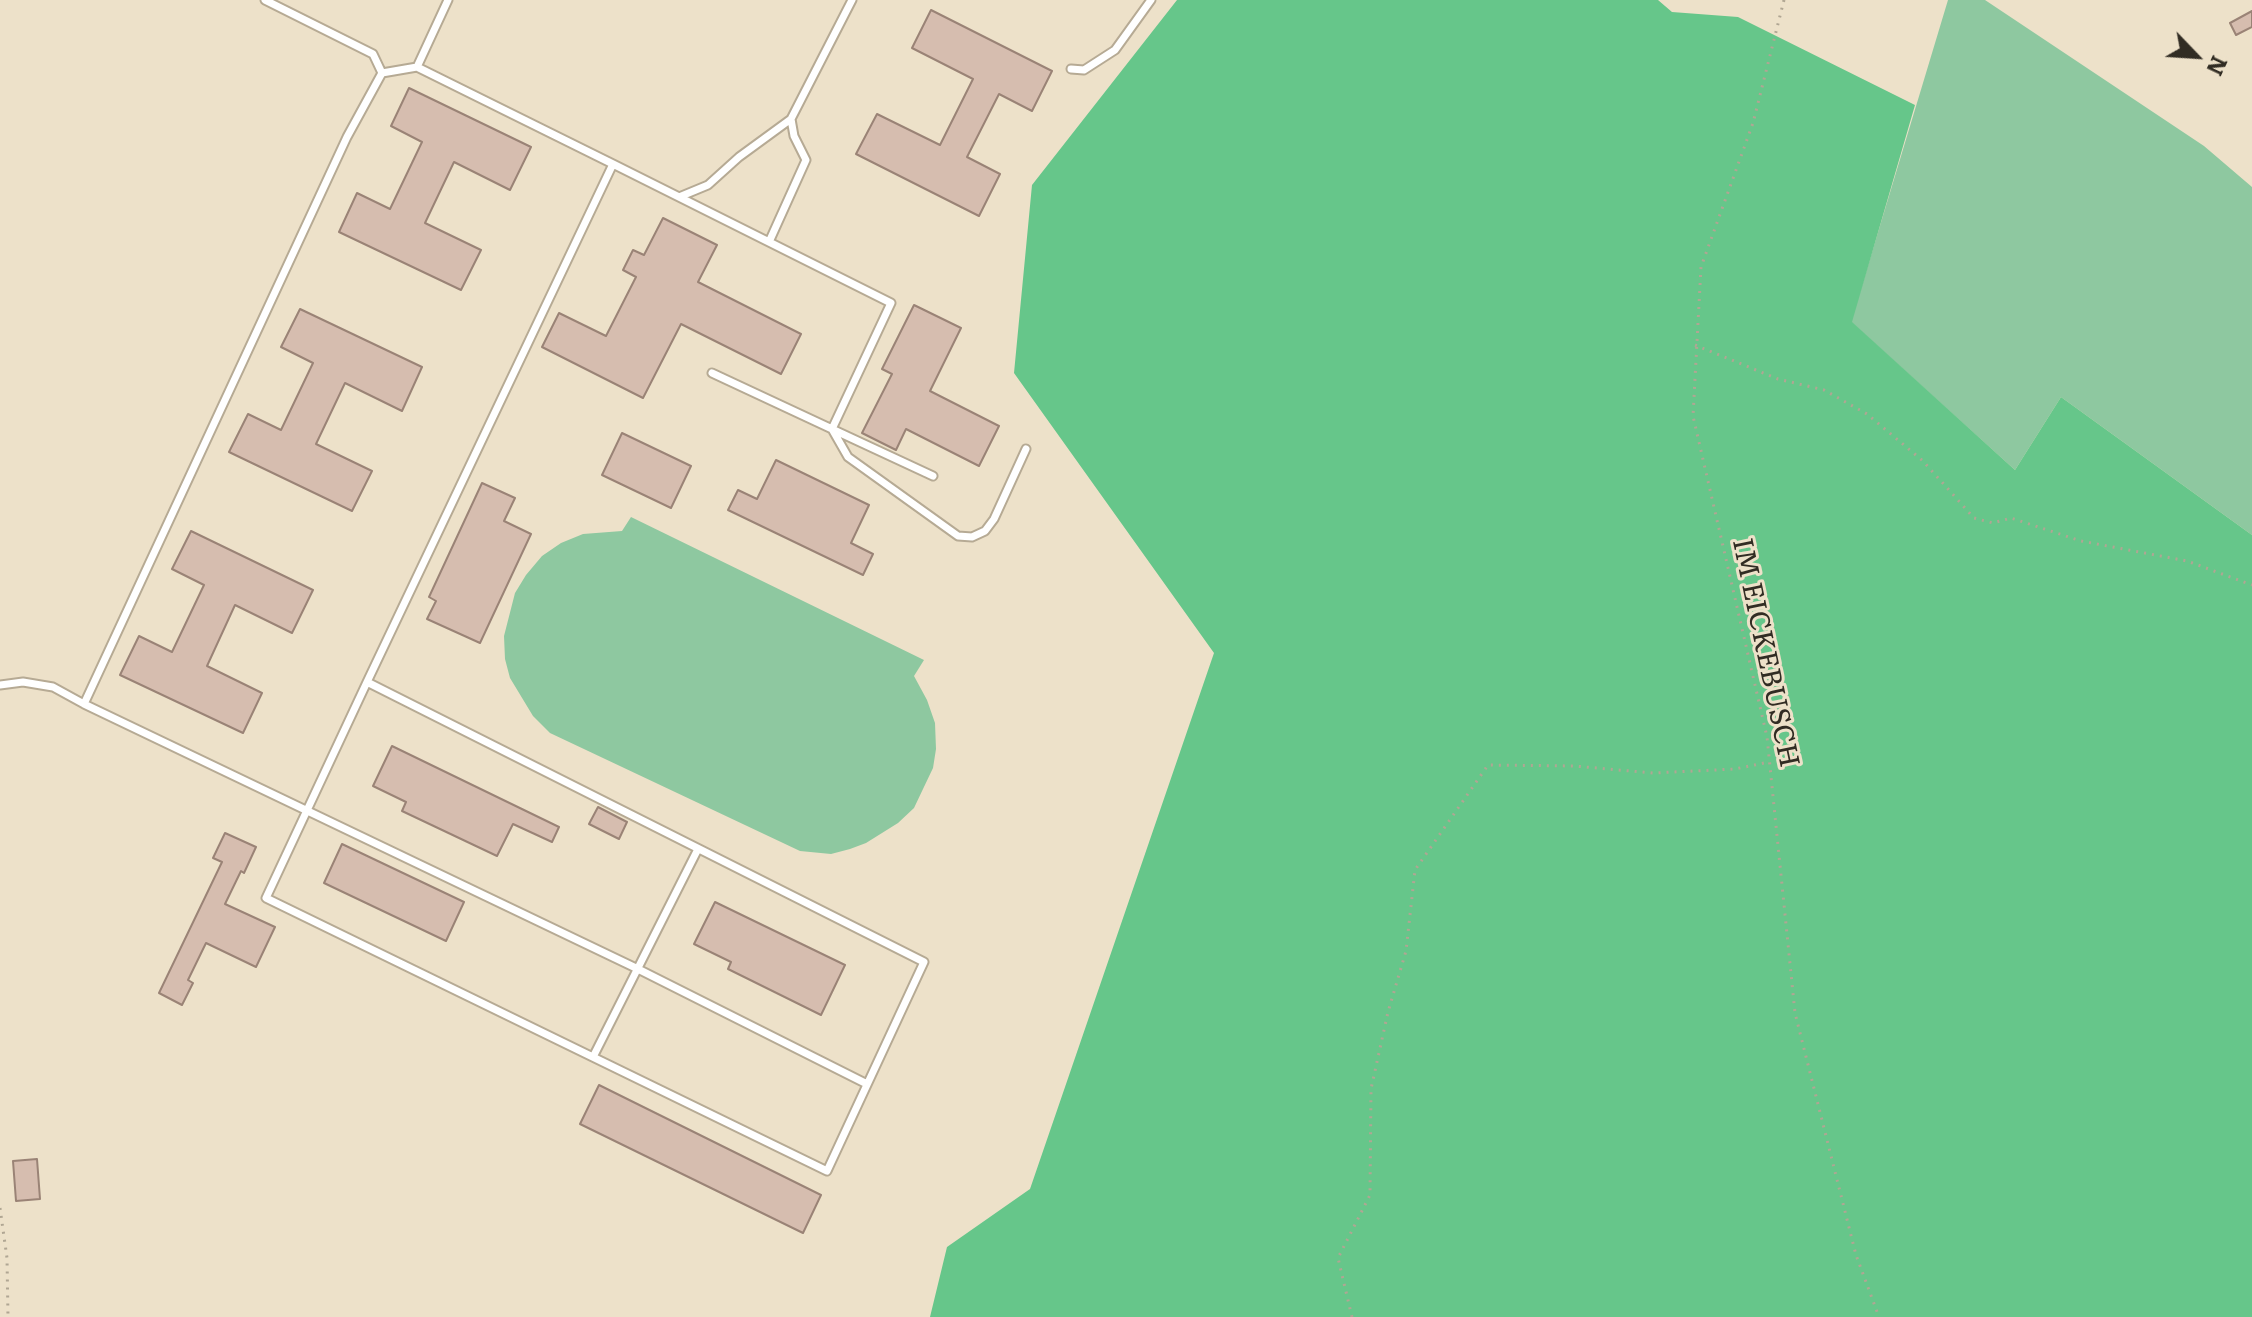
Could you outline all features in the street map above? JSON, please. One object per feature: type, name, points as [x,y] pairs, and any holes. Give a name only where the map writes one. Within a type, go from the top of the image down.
[{"type":"lane","points":[[265,0],[373,54],[382,73]]},
{"type":"lane","points":[[417,67],[448,0]]},
{"type":"lane","points":[[679,197],[708,185],[739,157],[791,119],[852,0]]},
{"type":"lane","points":[[1071,69],[1084,70],[1115,50],[1151,0]]},
{"type":"lane","points":[[382,73],[417,67],[891,303],[832,429]]},
{"type":"lane","points":[[84,704],[347,137],[382,73]]},
{"type":"lane","points":[[769,242],[806,160],[794,136],[791,119]]},
{"type":"lane","points":[[367,682],[924,962],[827,1171],[266,898],[367,682],[613,164]]},
{"type":"lane","points":[[712,373],[933,476]]},
{"type":"lane","points":[[832,429],[848,457],[958,536],[972,537],[985,531],[994,519],[1026,449]]},
{"type":"lane","points":[[0,685],[23,682],[53,687],[638,969],[867,1084]]},
{"type":"lane","points":[[593,1057],[698,849]]},
{"type":"path","name":"IM EICKEBUSCH","points":[[1784,0],[1753,123],[1701,267],[1693,416],[1767,737],[1795,1013],[1856,1255],[1879,1317]]},
{"type":"path","points":[[1695,345],[1778,379],[1824,390],[1867,414],[1923,461],[1974,518],[1993,523],[2011,518],[2081,541],[2187,561],[2252,585]]},
{"type":"path","points":[[1352,1317],[1338,1258],[1370,1195],[1371,1089],[1388,1012],[1406,951],[1415,870],[1488,765],[1574,766],[1653,773],[1735,769],[1769,762]]},
{"type":"path","points":[[0,1208],[7,1258],[8,1317]]},
{"type":"green space","points":[[1177,0],[1658,0],[1672,12],[1738,17],[1915,105],[1852,322],[2015,470],[2061,397],[2252,535],[2252,1317],[930,1317],[947,1247],[1030,1189],[1214,653],[1014,373],[1032,185]]},
{"type":"green space","points":[[1948,0],[1985,0],[2204,146],[2252,187],[2252,535],[2061,397],[2015,470],[1851,322]]},
{"type":"green space","points":[[631,517],[924,660],[914,676],[935,723],[933,768],[914,808],[898,823],[850,849],[831,854],[800,851],[550,733],[533,716],[510,678],[505,659],[504,636],[515,593],[542,556],[561,543],[583,534],[622,531]]},
{"type":"building","points":[[931,10],[1052,71],[1032,111],[999,94],[967,157],[1000,174],[979,216],[856,154],[877,114],[940,145],[973,79],[912,48]]},
{"type":"building","points":[[2252,11],[2252,27],[2236,35],[2230,23]]},
{"type":"building","points":[[409,88],[531,147],[510,190],[454,162],[425,223],[481,250],[461,290],[339,232],[357,193],[390,209],[422,142],[391,126]]},
{"type":"building","points":[[663,218],[717,245],[698,282],[801,334],[781,374],[681,324],[643,398],[542,347],[559,313],[606,336],[636,277],[623,270],[633,250],[644,255]]},
{"type":"building","points":[[914,305],[961,328],[930,391],[999,426],[979,466],[906,429],[896,450],[862,433],[892,374],[882,369]]},
{"type":"building","points":[[300,309],[422,367],[402,411],[345,383],[316,444],[372,471],[352,511],[229,452],[248,414],[281,430],[313,363],[281,347]]},
{"type":"building","points":[[622,433],[691,466],[671,508],[602,475]]},
{"type":"building","points":[[776,460],[869,505],[851,543],[873,554],[863,575],[728,510],[738,490],[757,499]]},
{"type":"building","points":[[482,483],[515,498],[504,521],[531,534],[480,643],[427,619],[436,601],[429,597]]},
{"type":"building","points":[[191,531],[313,590],[292,633],[235,605],[207,666],[262,693],[243,733],[120,675],[139,636],[172,652],[204,585],[172,569]]},
{"type":"building","points":[[392,746],[559,827],[552,842],[513,824],[497,856],[402,811],[406,802],[373,786]]},
{"type":"building","points":[[598,807],[627,822],[619,839],[589,824]]},
{"type":"building","points":[[225,833],[256,847],[225,904],[275,927],[256,967],[206,943],[188,980],[193,983],[182,1005],[159,993],[222,862],[213,858]]},
{"type":"building","points":[[342,844],[464,902],[446,941],[324,883]]},
{"type":"building","points":[[715,902],[845,965],[821,1015],[728,969],[731,962],[694,944]]},
{"type":"building","points":[[599,1085],[821,1195],[803,1233],[580,1124]]},
{"type":"building","points":[[37,1159],[40,1199],[16,1201],[13,1161]]}]
